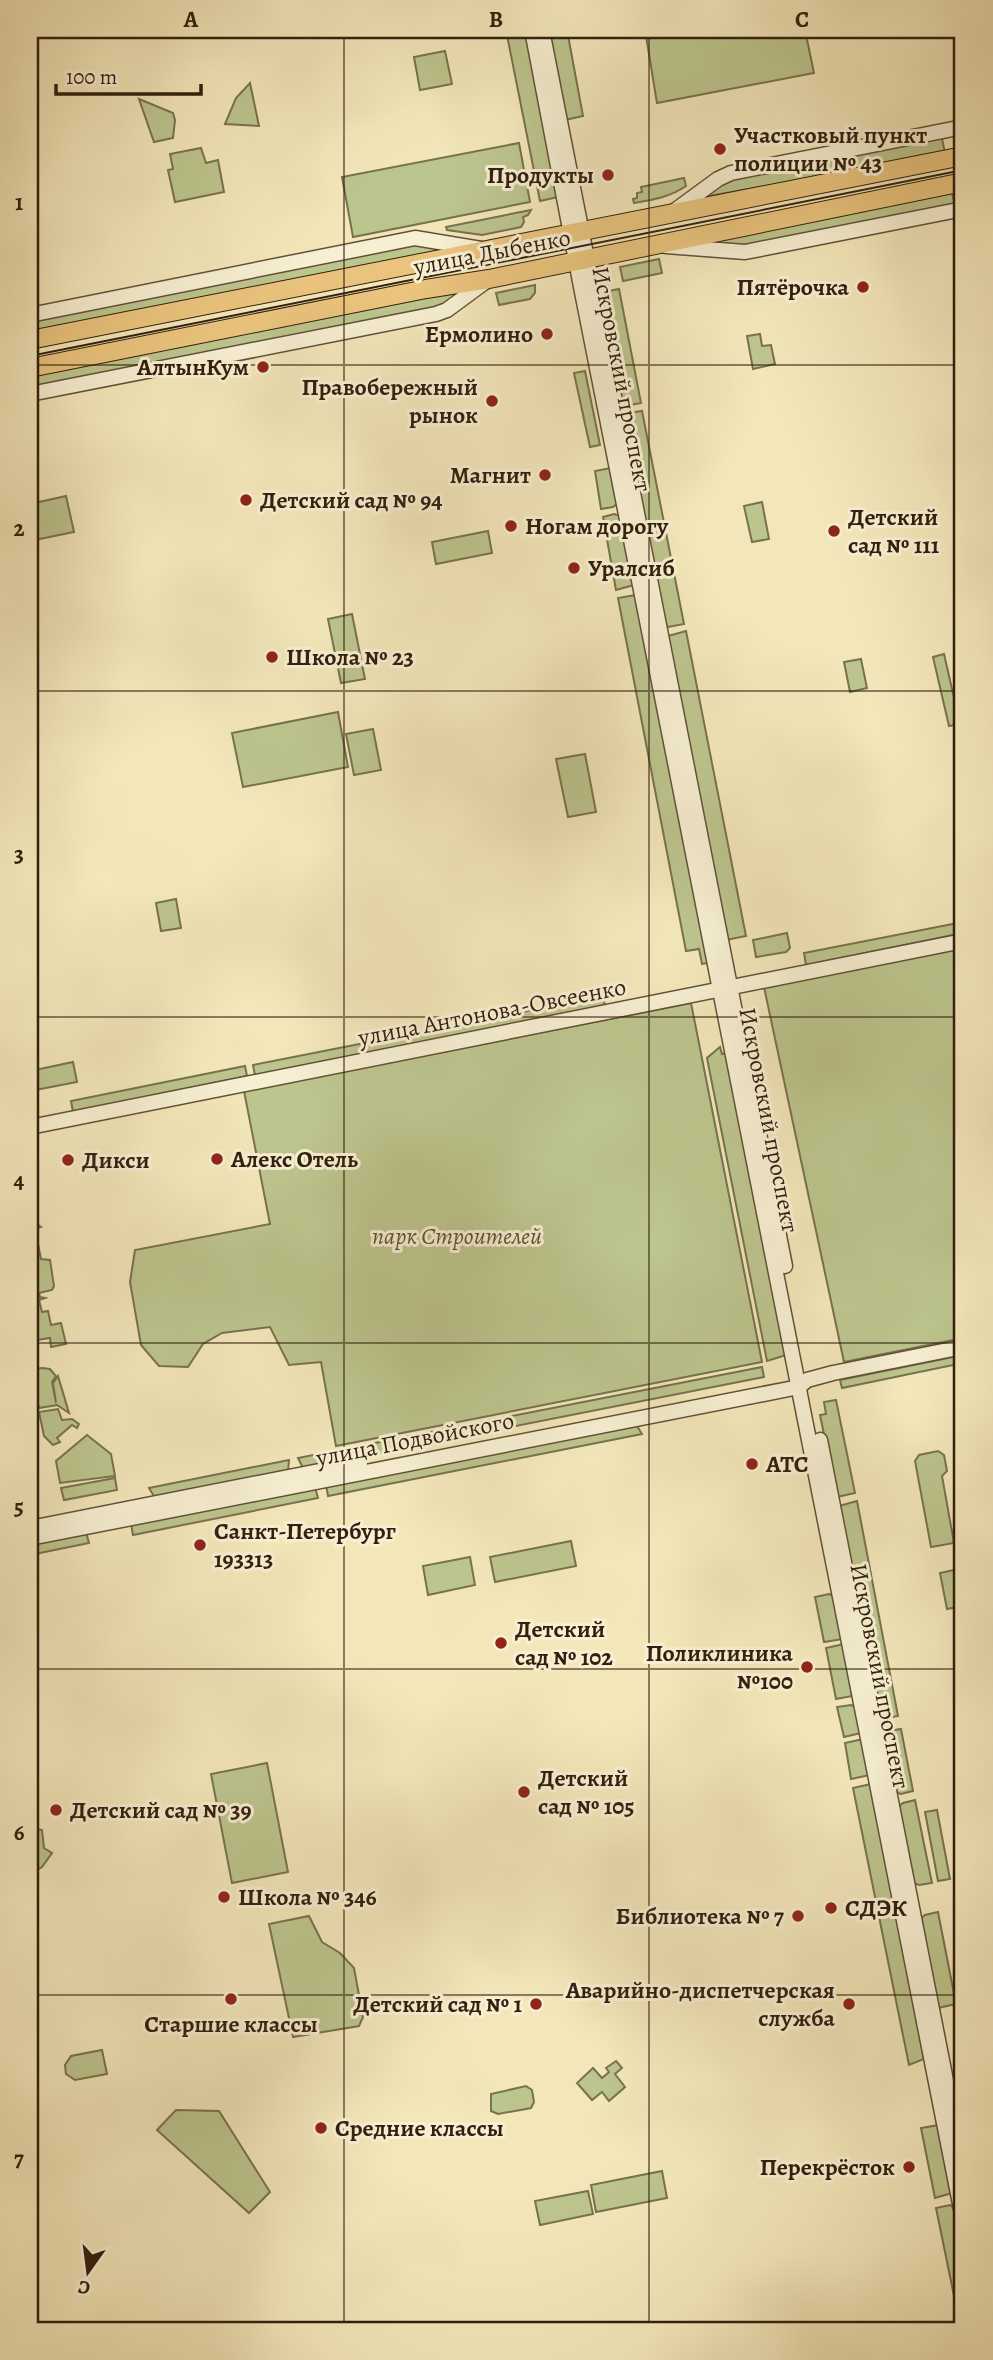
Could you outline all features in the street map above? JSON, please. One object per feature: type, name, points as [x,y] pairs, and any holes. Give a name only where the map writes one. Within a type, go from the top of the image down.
[{"type":"main road","name":"улица Дыбенко","points":[[30,340],[963,156]]},
{"type":"main road","name":"улица Дыбенко","points":[[30,368],[581,261],[963,182]]},
{"type":"street","name":"Искровский проспект","points":[[531,30],[576,232]]},
{"type":"street","name":"Искровский проспект","points":[[542,30],[581,261],[725,988],[963,2219]]},
{"type":"street","points":[[672,212],[718,179],[731,173],[963,127]]},
{"type":"street","points":[[654,246],[745,252],[963,209]]},
{"type":"street","points":[[30,315],[415,238],[486,250]]},
{"type":"street","points":[[30,394],[436,313],[447,310],[489,279]]},
{"type":"street","name":"улица Антонова-Овсеенко","points":[[30,1127],[963,941]]},
{"type":"street","name":"улица Подвойского","points":[[30,1538],[963,1348]]},
{"type":"street","name":"Искровский проспект","points":[[801,1381],[963,2167]]},
{"type":"street","name":"улица Подвойского","points":[[30,1528],[801,1381]]},
{"type":"green space","points":[[506,30],[525,30],[558,197],[540,201]]},
{"type":"green space","points":[[547,30],[567,30],[583,116],[565,120]]},
{"type":"green space","points":[[645,30],[805,30],[814,73],[657,103]]},
{"type":"green space","points":[[445,51],[452,84],[420,90],[414,57]]},
{"type":"green space","points":[[250,83],[259,126],[225,124],[236,98]]},
{"type":"green space","points":[[139,99],[173,113],[173,138],[154,142]]},
{"type":"green space","points":[[942,138],[945,154],[709,196],[710,191],[732,179]]},
{"type":"green space","points":[[519,143],[530,202],[353,237],[342,177]]},
{"type":"green space","points":[[201,148],[206,163],[218,160],[224,192],[175,202],[168,170],[173,169],[170,154]]},
{"type":"green space","points":[[684,178],[686,186],[674,193],[634,203],[633,199],[637,198],[637,193],[642,192],[641,187]]},
{"type":"green space","points":[[951,190],[955,204],[745,246],[716,242],[716,240]]},
{"type":"green space","points":[[531,210],[523,217],[521,227],[482,235],[447,230],[446,227]]},
{"type":"green space","points":[[419,243],[443,248],[418,259],[30,335],[30,320]]},
{"type":"green space","points":[[659,259],[662,273],[623,281],[620,267]]},
{"type":"green space","points":[[535,285],[535,293],[530,299],[499,305],[496,293]]},
{"type":"green space","points":[[619,289],[641,403],[620,407],[598,293]]},
{"type":"green space","points":[[453,293],[455,296],[444,305],[30,388],[30,373],[426,294]]},
{"type":"green space","points":[[760,334],[762,346],[771,345],[775,364],[753,369],[747,336]]},
{"type":"green space","points":[[585,371],[600,445],[590,447],[574,373]]},
{"type":"green space","points":[[642,411],[684,624],[668,627],[622,414]]},
{"type":"green space","points":[[611,468],[618,503],[613,507],[601,509],[595,471]]},
{"type":"green space","points":[[66,496],[74,532],[30,541],[30,504]]},
{"type":"green space","points":[[762,502],[769,539],[752,542],[744,506]]},
{"type":"green space","points":[[614,514],[621,516],[634,585],[616,590],[603,517]]},
{"type":"green space","points":[[488,531],[492,553],[436,564],[432,542]]},
{"type":"green space","points":[[636,595],[709,963],[702,964],[699,949],[686,951],[618,598]]},
{"type":"green space","points":[[352,614],[365,679],[341,683],[328,619]]},
{"type":"green space","points":[[686,631],[746,936],[726,940],[668,636]]},
{"type":"green space","points":[[944,654],[960,724],[949,726],[933,657]]},
{"type":"green space","points":[[861,659],[867,688],[850,692],[844,662]]},
{"type":"green space","points":[[338,712],[348,767],[243,787],[232,733]]},
{"type":"green space","points":[[373,729],[381,770],[354,775],[346,734]]},
{"type":"green space","points":[[585,754],[596,812],[568,817],[556,759]]},
{"type":"green space","points":[[176,899],[181,928],[161,931],[156,903]]},
{"type":"green space","points":[[963,922],[963,933],[806,965],[804,953]]},
{"type":"green space","points":[[787,933],[790,948],[786,952],[756,957],[753,940]]},
{"type":"green space","points":[[963,948],[963,1338],[844,1362],[764,987]]},
{"type":"green space","points":[[603,996],[605,1006],[255,1075],[253,1065]]},
{"type":"green space","name":"парк Строителей","points":[[691,1003],[762,1362],[336,1446],[321,1362],[289,1365],[270,1327],[222,1333],[203,1344],[188,1367],[159,1366],[141,1345],[130,1282],[135,1250],[270,1224],[244,1091]]},
{"type":"green space","points":[[720,1047],[722,1054],[727,1053],[786,1355],[767,1361],[707,1058]]},
{"type":"green space","points":[[73,1062],[77,1082],[30,1091],[30,1071]]},
{"type":"green space","points":[[245,1066],[247,1076],[73,1112],[71,1101]]},
{"type":"green space","points":[[37,1224],[41,1227],[35,1229],[41,1259],[50,1260],[54,1286],[52,1290],[39,1293],[40,1297],[45,1298],[39,1300],[42,1312],[48,1311],[51,1325],[61,1323],[66,1344],[51,1347],[50,1338],[37,1340],[37,1349],[30,1353],[30,1226]]},
{"type":"green space","points":[[963,1355],[963,1363],[842,1388],[840,1380]]},
{"type":"green space","points":[[762,1367],[764,1377],[303,1468],[298,1458]]},
{"type":"green space","points":[[50,1369],[56,1376],[52,1382],[56,1403],[53,1383],[58,1376],[69,1413],[57,1405],[39,1408],[30,1370]]},
{"type":"green space","points":[[836,1400],[855,1493],[837,1497],[820,1415],[826,1414],[824,1402]]},
{"type":"green space","points":[[58,1409],[62,1420],[72,1419],[79,1424],[77,1428],[72,1425],[57,1438],[60,1442],[53,1445],[44,1436],[39,1412]]},
{"type":"green space","points":[[637,1426],[642,1434],[328,1496],[326,1485]]},
{"type":"green space","points":[[87,1435],[111,1454],[115,1476],[60,1483],[56,1461]]},
{"type":"green space","points":[[938,1451],[944,1455],[947,1471],[942,1476],[954,1543],[931,1547],[915,1461],[919,1455]]},
{"type":"green space","points":[[289,1460],[288,1471],[155,1498],[149,1488]]},
{"type":"green space","points":[[115,1478],[117,1490],[64,1500],[61,1488]]},
{"type":"green space","points":[[315,1487],[318,1498],[133,1535],[131,1524]]},
{"type":"green space","points":[[857,1501],[898,1716],[880,1719],[839,1506]]},
{"type":"green space","points":[[86,1532],[89,1543],[30,1555],[30,1543]]},
{"type":"green space","points":[[571,1541],[576,1566],[495,1582],[490,1557]]},
{"type":"green space","points":[[470,1557],[475,1585],[428,1595],[423,1566]]},
{"type":"green space","points":[[963,1568],[963,1606],[947,1609],[940,1573]]},
{"type":"green space","points":[[829,1594],[834,1596],[843,1639],[824,1642],[815,1597]]},
{"type":"green space","points":[[844,1644],[852,1696],[836,1699],[826,1648]]},
{"type":"green space","points":[[837,1707],[856,1707],[861,1733],[844,1737]]},
{"type":"green space","points":[[901,1729],[913,1791],[901,1794],[895,1792],[884,1737],[888,1736],[888,1731]]},
{"type":"green space","points":[[863,1739],[870,1775],[851,1779],[845,1743]]},
{"type":"green space","points":[[267,1763],[288,1872],[232,1883],[211,1774]]},
{"type":"green space","points":[[871,1784],[924,2059],[909,2065],[853,1788]]},
{"type":"green space","points":[[915,1800],[932,1883],[919,1885],[913,1883],[898,1807]]},
{"type":"green space","points":[[937,1810],[950,1879],[938,1881],[925,1812]]},
{"type":"green space","points":[[33,1828],[42,1830],[44,1848],[52,1853],[42,1867],[30,1874],[30,1838]]},
{"type":"green space","points":[[938,1912],[956,2004],[938,2008],[920,1919]]},
{"type":"green space","points":[[309,1916],[322,1942],[340,1953],[354,1968],[363,2017],[359,2026],[293,2037],[269,1924]]},
{"type":"green space","points":[[102,2050],[107,2074],[75,2080],[66,2074],[65,2065],[71,2056]]},
{"type":"green space","points":[[616,2061],[622,2068],[615,2074],[625,2087],[609,2101],[602,2092],[592,2100],[577,2083],[593,2068],[602,2078],[609,2072],[606,2068]]},
{"type":"green space","points":[[526,2086],[532,2090],[534,2102],[531,2108],[498,2114],[491,2111],[491,2094]]},
{"type":"green space","points":[[176,2110],[219,2111],[270,2192],[249,2213],[157,2130]]},
{"type":"green space","points":[[939,2125],[952,2193],[935,2198],[921,2128]]},
{"type":"green space","points":[[662,2171],[667,2198],[596,2212],[591,2185]]},
{"type":"green space","points":[[588,2191],[593,2214],[540,2225],[535,2201]]},
{"type":"green space","points":[[950,2205],[955,2209],[963,2249],[963,2330],[936,2208]]},
{"type":"tram line","points":[[30,356],[963,170]]},
{"type":"place","name":"Участковый пункт полиции № 43","points":[[720,149]]},
{"type":"place","name":"Продукты","points":[[608,175]]},
{"type":"place","name":"Пятёрочка","points":[[863,287]]},
{"type":"place","name":"Ермолино","points":[[547,334]]},
{"type":"place","name":"АлтынКум","points":[[263,367]]},
{"type":"place","name":"Правобережный рынок","points":[[492,401]]},
{"type":"place","name":"Магнит","points":[[545,475]]},
{"type":"place","name":"Детский сад № 94","points":[[246,500]]},
{"type":"place","name":"Ногам дорогу","points":[[511,526]]},
{"type":"place","name":"Детский сад № 111","points":[[834,531]]},
{"type":"place","name":"Уралсиб","points":[[574,568]]},
{"type":"place","name":"Школа № 23","points":[[272,657]]},
{"type":"place","name":"Алекс Отель","points":[[217,1159]]},
{"type":"place","name":"Дикси","points":[[68,1160]]},
{"type":"place","name":"АТС","points":[[752,1464]]},
{"type":"place","name":"Санкт-Петербург 193313","points":[[200,1545]]},
{"type":"place","name":"Детский сад № 102","points":[[501,1643]]},
{"type":"place","name":"Поликлиника №100","points":[[807,1667]]},
{"type":"place","name":"Детский сад № 105","points":[[524,1792]]},
{"type":"place","name":"Детский сад № 39","points":[[56,1810]]},
{"type":"place","name":"Школа № 346","points":[[224,1897]]},
{"type":"place","name":"СДЭК","points":[[831,1908]]},
{"type":"place","name":"Библиотека № 7","points":[[798,1916]]},
{"type":"place","name":"Старшие классы","points":[[231,1999]]},
{"type":"place","name":"Детский сад № 1","points":[[536,2004]]},
{"type":"place","name":"Аварийно-диспетчерская служба","points":[[849,2004]]},
{"type":"place","name":"Средние классы","points":[[321,2128]]},
{"type":"place","name":"Перекрёсток","points":[[909,2167]]}]
